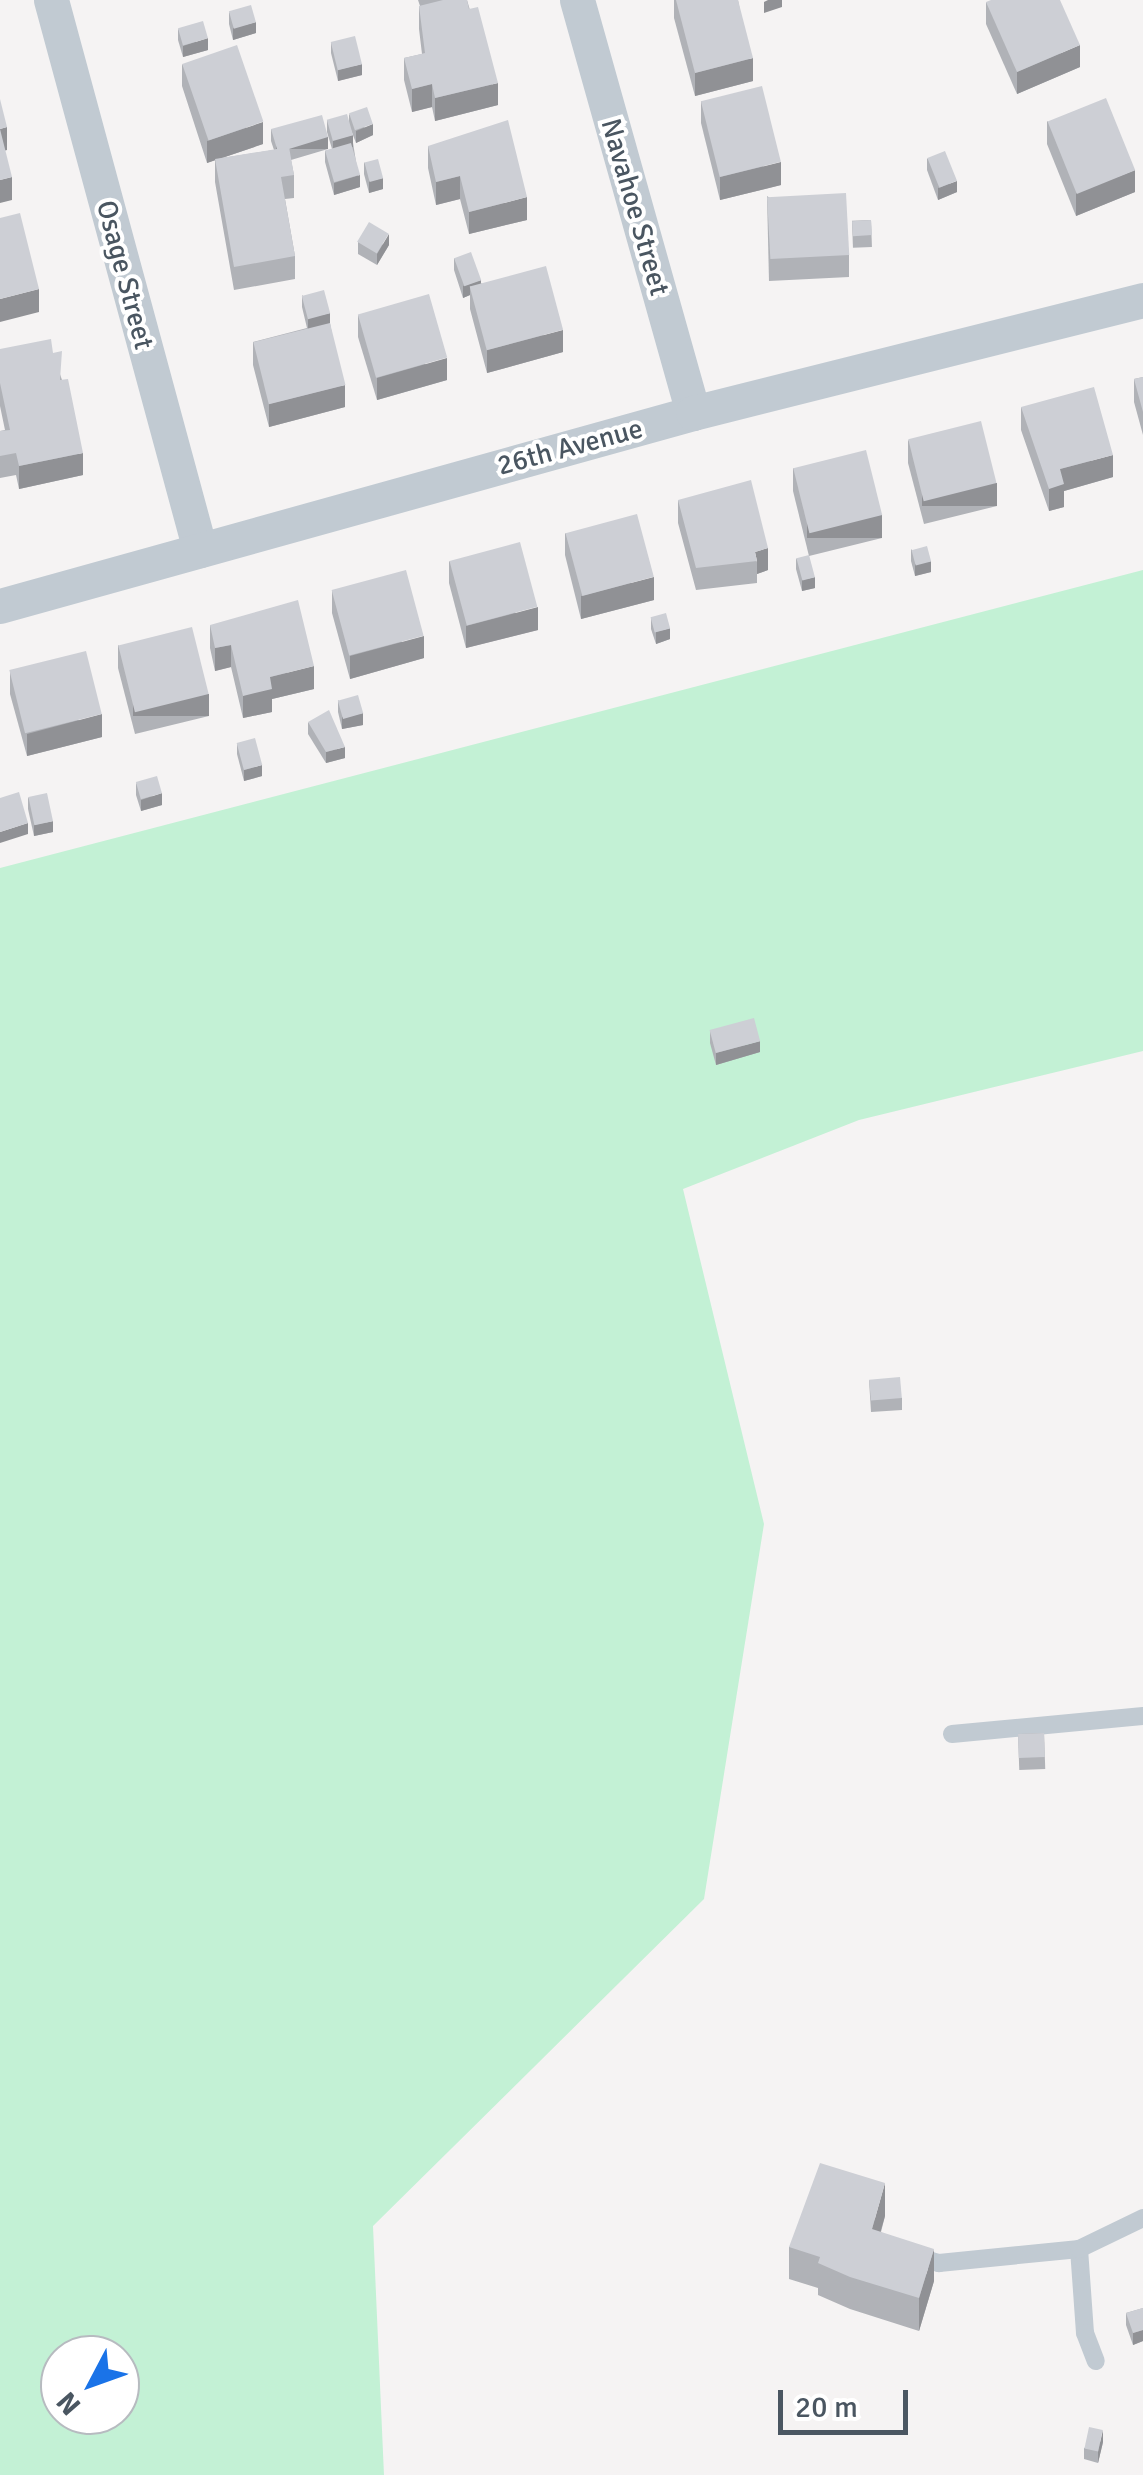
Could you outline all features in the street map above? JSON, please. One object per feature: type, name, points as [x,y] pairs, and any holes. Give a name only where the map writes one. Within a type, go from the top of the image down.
[{"type":"street","name":"Osage Street","points":[[50,0],[200,550]]},
{"type":"street","name":"Navahoe Street","points":[[578,0],[693,414]]},
{"type":"street","name":"26th Avenue","points":[[0,606],[693,414],[1143,300]]},
{"type":"lane","points":[[952,1734],[1143,1716]]},
{"type":"lane","points":[[894,2249],[938,2263],[1079,2248],[1143,2218]]},
{"type":"lane","points":[[1079,2248],[1084,2333],[1096,2361]]},
{"type":"green space","points":[[1143,570],[1143,1051],[859,1120],[683,1189],[764,1524],[704,1899],[373,2226],[384,2475],[0,2475],[0,868]]},
{"type":"building","points":[[467,0],[469,9],[478,7],[498,83],[435,98],[432,84],[412,89],[404,58],[425,53],[419,6]]},
{"type":"building","points":[[676,0],[738,0],[753,58],[695,73]]},
{"type":"building","points":[[1060,0],[1080,45],[1017,72],[986,2]]},
{"type":"building","points":[[251,5],[256,22],[234,29],[229,11]]},
{"type":"building","points":[[203,21],[208,38],[183,45],[178,28]]},
{"type":"building","points":[[355,36],[362,64],[338,70],[331,42]]},
{"type":"building","points":[[237,45],[263,122],[209,140],[182,64]]},
{"type":"building","points":[[762,86],[781,162],[720,177],[701,101]]},
{"type":"building","points":[[1106,98],[1135,170],[1077,194],[1048,122]]},
{"type":"building","points":[[0,99],[7,127],[0,129]]},
{"type":"building","points":[[367,107],[373,124],[355,130],[349,113]]},
{"type":"building","points":[[347,114],[353,135],[333,141],[327,120]]},
{"type":"building","points":[[322,115],[328,137],[277,149],[271,129]]},
{"type":"building","points":[[508,120],[527,197],[469,212],[460,176],[436,182],[428,146]]},
{"type":"building","points":[[0,129],[12,177],[0,180]]},
{"type":"building","points":[[351,143],[360,175],[334,182],[325,150]]},
{"type":"building","points":[[289,147],[294,175],[281,177],[295,256],[234,267],[215,159]]},
{"type":"building","points":[[945,151],[957,181],[939,188],[927,158]]},
{"type":"building","points":[[378,159],[383,178],[370,182],[364,163]]},
{"type":"building","points":[[846,193],[849,255],[770,259],[767,197]]},
{"type":"building","points":[[20,213],[39,289],[0,299],[0,218]]},
{"type":"building","points":[[871,220],[872,235],[853,236],[852,221]]},
{"type":"building","points":[[369,222],[389,234],[377,254],[357,242]]},
{"type":"building","points":[[471,252],[481,280],[464,286],[454,258]]},
{"type":"building","points":[[546,266],[563,330],[487,350],[470,286]]},
{"type":"building","points":[[324,290],[330,313],[308,319],[302,296]]},
{"type":"building","points":[[429,294],[447,357],[376,378],[358,314]]},
{"type":"building","points":[[330,323],[345,385],[269,404],[253,342]]},
{"type":"building","points":[[51,339],[53,353],[62,351],[60,380],[68,379],[83,453],[19,466],[16,453],[0,456],[0,431],[10,430],[0,383],[0,349]]},
{"type":"building","points":[[1143,377],[1143,412],[1134,379]]},
{"type":"building","points":[[1094,387],[1113,455],[1060,469],[1064,484],[1049,489],[1021,407]]},
{"type":"building","points":[[981,421],[996,483],[924,501],[908,439]]},
{"type":"building","points":[[866,450],[882,515],[809,533],[793,468]]},
{"type":"building","points":[[751,480],[768,548],[755,552],[757,561],[696,568],[678,500]]},
{"type":"building","points":[[637,514],[654,577],[582,596],[566,533]]},
{"type":"building","points":[[520,542],[537,607],[467,626],[449,561]]},
{"type":"building","points":[[927,546],[931,561],[916,566],[912,550]]},
{"type":"building","points":[[809,555],[815,577],[802,581],[796,558]]},
{"type":"building","points":[[406,570],[424,636],[349,656],[332,590]]},
{"type":"building","points":[[298,600],[314,666],[270,677],[272,689],[243,696],[231,645],[215,648],[210,625]]},
{"type":"building","points":[[666,613],[670,628],[655,633],[651,617]]},
{"type":"building","points":[[192,627],[209,694],[135,712],[118,645]]},
{"type":"building","points":[[86,651],[102,714],[25,733],[9,670]]},
{"type":"building","points":[[358,695],[363,713],[343,719],[338,701]]},
{"type":"building","points":[[329,710],[345,747],[326,752],[308,722]]},
{"type":"building","points":[[255,738],[262,765],[244,770],[237,743]]},
{"type":"building","points":[[157,776],[162,793],[141,799],[136,782]]},
{"type":"building","points":[[19,792],[28,823],[0,832],[0,798]]},
{"type":"building","points":[[47,793],[53,821],[34,825],[28,797]]},
{"type":"building","points":[[754,1018],[760,1041],[716,1053],[710,1030]]},
{"type":"building","points":[[900,1377],[902,1398],[871,1401],[869,1380]]},
{"type":"building","points":[[1044,1733],[1045,1757],[1019,1758],[1018,1734]]},
{"type":"building","points":[[820,2163],[885,2183],[872,2229],[934,2249],[919,2298],[850,2277],[818,2263],[820,2257],[789,2247]]},
{"type":"building","points":[[1143,2308],[1143,2330],[1133,2333],[1126,2313]]},
{"type":"building","points":[[1089,2427],[1103,2430],[1098,2451],[1084,2449]]}]
